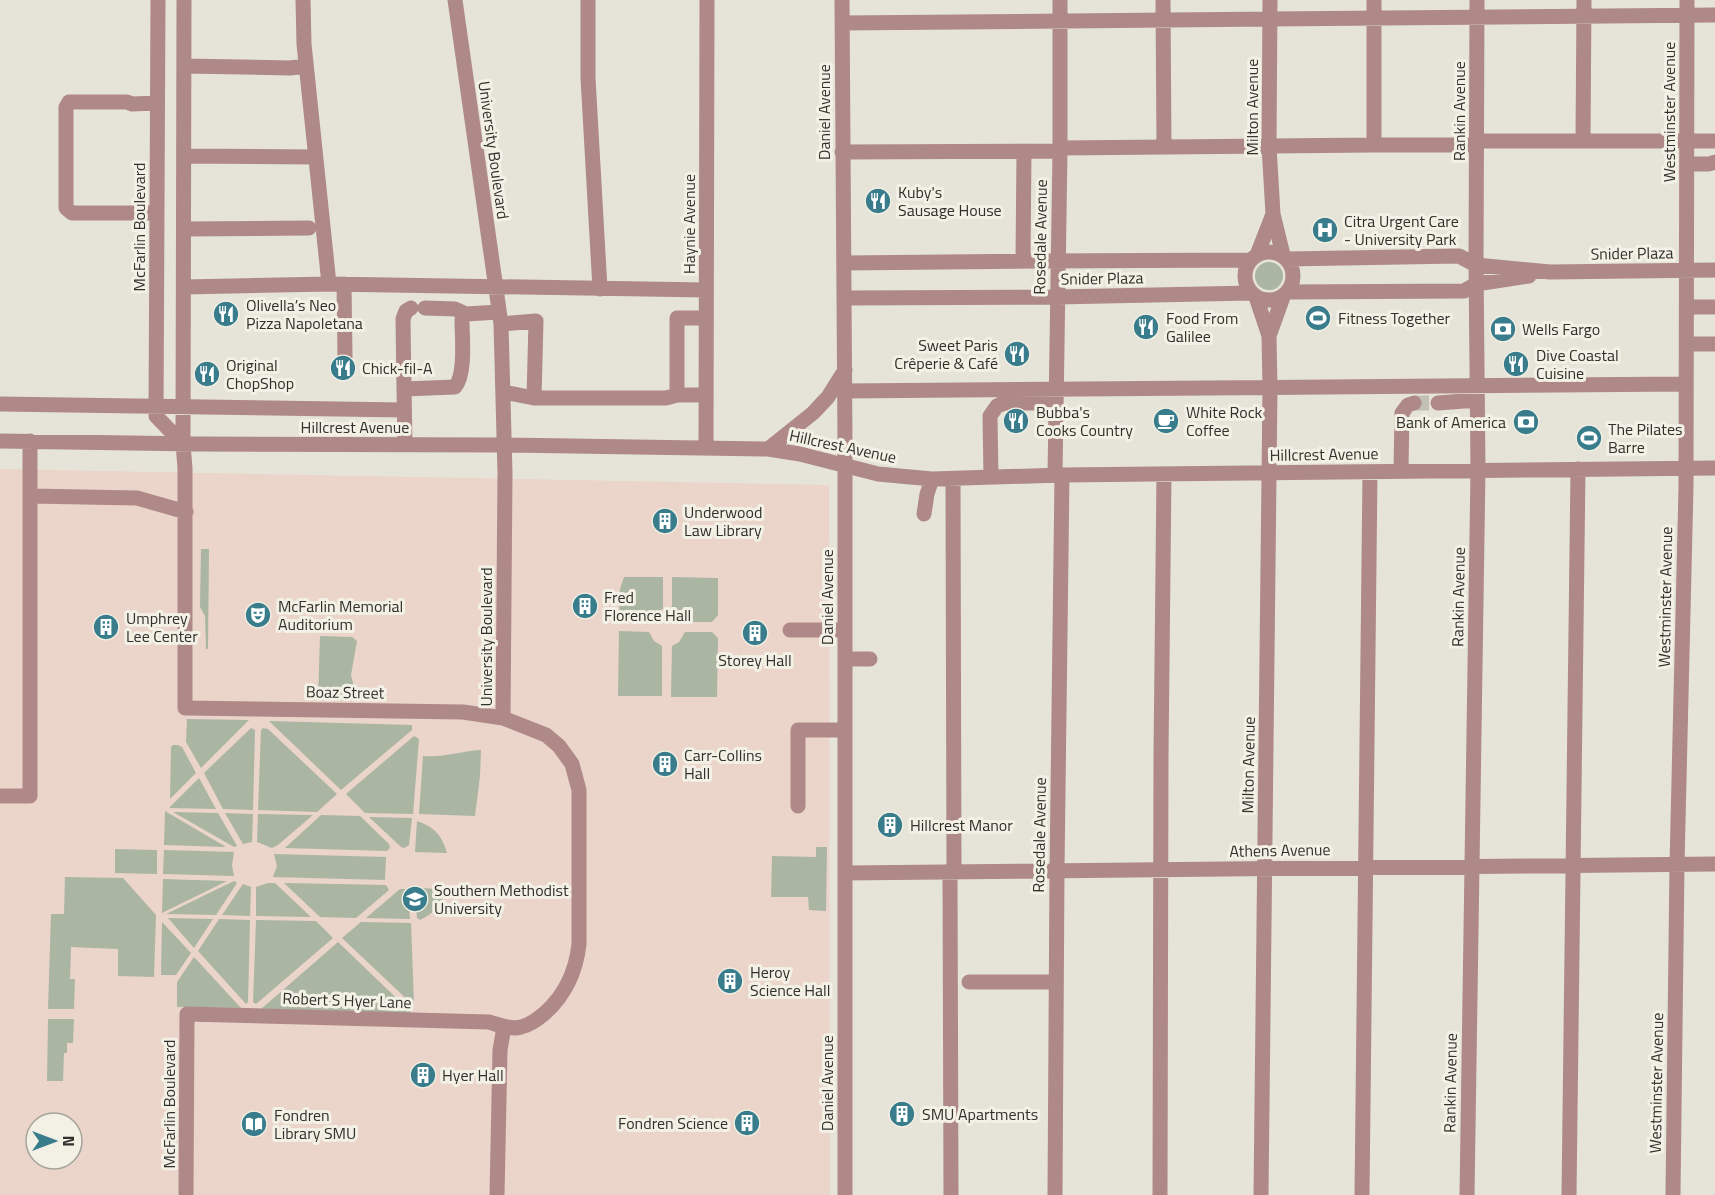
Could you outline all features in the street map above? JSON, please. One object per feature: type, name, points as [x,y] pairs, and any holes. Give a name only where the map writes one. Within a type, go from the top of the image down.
[{"type":"street","name":"McFarlin Boulevard","points":[[158,0],[156,416],[183,444]]},
{"type":"street","points":[[30,496],[137,498],[186,512],[183,444],[184,0]]},
{"type":"street","points":[[303,0],[304,44],[315,157],[336,284],[345,357]]},
{"type":"street","name":"University Boulevard","points":[[455,0],[500,318],[505,473],[503,718],[546,735],[559,746],[572,764],[579,790],[579,944],[573,974],[559,999],[534,1022],[519,1028],[504,1027]]},
{"type":"street","points":[[588,0],[588,78],[600,289]]},
{"type":"street","name":"Haynie Avenue","points":[[706,447],[707,0]]},
{"type":"street","name":"Daniel Avenue","points":[[842,0],[845,263],[845,1195]]},
{"type":"street","name":"Rosedale Avenue","points":[[1055,1195],[1058,475],[1055,397],[1060,150],[1060,0]]},
{"type":"street","points":[[1163,0],[1164,147]]},
{"type":"street","name":"Milton Avenue","points":[[1270,0],[1269,146],[1273,214],[1285,257]]},
{"type":"street","points":[[1374,0],[1374,145]]},
{"type":"street","name":"Rankin Avenue","points":[[1467,1195],[1478,470],[1477,0]]},
{"type":"street","points":[[1583,141],[1584,0]]},
{"type":"street","points":[[842,23],[1477,18],[1584,16],[1687,8],[1715,15]]},
{"type":"street","name":"Westminster Avenue","points":[[1673,1195],[1677,864],[1686,468],[1687,8]]},
{"type":"street","points":[[184,66],[290,68],[306,66]]},
{"type":"street","points":[[157,103],[69,102],[66,107],[66,208],[72,213],[157,213]]},
{"type":"street","points":[[842,152],[1715,141]]},
{"type":"street","points":[[1023,261],[1024,151]]},
{"type":"street","points":[[184,156],[315,157]]},
{"type":"street","points":[[1687,164],[1715,162]]},
{"type":"street","name":"Milton Avenue","points":[[1254,258],[1273,214]]},
{"type":"street","points":[[184,229],[309,228]]},
{"type":"street","points":[[1270,252],[1285,257],[1292,266],[1294,275],[1293,284],[1286,295],[1270,301],[1254,295],[1246,286],[1245,277],[1246,268],[1254,258],[1270,252]]},
{"type":"street","name":"Snider Plaza","points":[[1285,257],[1459,256],[1476,265],[1550,272],[1715,270]]},
{"type":"street","name":"Snider Plaza","points":[[845,263],[1254,258]]},
{"type":"street","name":"Snider Plaza","points":[[1286,295],[1455,291],[1466,290],[1476,284],[1550,272]]},
{"type":"street","points":[[184,287],[336,284],[706,290]]},
{"type":"street","name":"Milton Avenue","points":[[1254,295],[1269,336],[1270,387],[1262,1195]]},
{"type":"street","name":"Snider Plaza","points":[[845,298],[1254,295]]},
{"type":"street","name":"Milton Avenue","points":[[1269,336],[1286,295]]},
{"type":"street","points":[[1687,307],[1715,307]]},
{"type":"street","points":[[405,445],[403,319],[406,311],[418,308],[455,309],[466,314],[536,321],[534,398]]},
{"type":"street","points":[[404,389],[455,387],[460,382],[462,321],[466,314]]},
{"type":"street","points":[[677,395],[677,318],[706,318]]},
{"type":"street","points":[[1687,344],[1715,344]]},
{"type":"street","points":[[768,449],[813,413],[828,397],[845,370]]},
{"type":"street","points":[[991,477],[990,416],[997,406],[1004,403],[1055,397],[1270,387],[1477,393],[1686,384]]},
{"type":"street","points":[[845,391],[1055,397]]},
{"type":"street","points":[[503,392],[534,398],[706,396]]},
{"type":"street","points":[[1438,403],[1477,393]]},
{"type":"street","points":[[1401,471],[1402,413],[1408,405],[1414,403]]},
{"type":"street","points":[[0,404],[404,410]]},
{"type":"street","name":"Hillcrest Avenue","points":[[0,441],[768,449],[800,454],[878,474],[932,480],[1058,475],[1715,468]]},
{"type":"street","points":[[0,796],[30,796],[30,441]]},
{"type":"street","points":[[1569,1195],[1578,469]]},
{"type":"street","points":[[1362,1195],[1370,472]]},
{"type":"street","points":[[1160,1195],[1164,474]]},
{"type":"street","points":[[951,1195],[953,479]]},
{"type":"street","points":[[924,514],[932,480]]},
{"type":"street","name":"Boaz Street","points":[[186,512],[185,708],[444,711],[503,718]]},
{"type":"street","points":[[789,630],[845,630]]},
{"type":"street","points":[[845,659],[870,659]]},
{"type":"street","points":[[798,806],[798,730],[845,730]]},
{"type":"street","name":"Athens Avenue","points":[[845,873],[1715,864]]},
{"type":"street","points":[[969,982],[1056,982]]},
{"type":"street","name":"McFarlin Boulevard","points":[[186,1195],[187,1014]]},
{"type":"street","name":"Robert S Hyer Lane","points":[[187,1014],[489,1022],[504,1027]]},
{"type":"street","points":[[497,1195],[500,1050],[504,1027]]},
{"type":"shaded area","name":"Southern Methodist University","points":[[0,469],[829,485],[830,1195],[0,1195]]},
{"type":"green space","points":[[1269,262],[1279,266],[1283,276],[1279,286],[1269,290],[1259,286],[1255,276],[1259,266]]},
{"type":"green space","points":[[201,549],[209,549],[208,649],[206,649],[205,616],[200,607]]},
{"type":"green space","points":[[624,577],[663,577],[663,609],[656,612],[649,622],[619,621],[620,589]]},
{"type":"green space","points":[[672,577],[718,578],[718,615],[712,622],[685,622],[680,614],[672,609]]},
{"type":"green space","points":[[619,631],[649,632],[654,641],[662,646],[662,696],[618,696]]},
{"type":"green space","points":[[685,632],[712,632],[718,638],[717,697],[671,697],[672,646],[679,642]]},
{"type":"green space","points":[[320,636],[352,637],[357,641],[351,675],[356,695],[348,695],[347,701],[318,700]]},
{"type":"green space","points":[[187,719],[249,720],[201,768],[186,742]]},
{"type":"green space","points":[[269,721],[412,725],[412,730],[341,790]]},
{"type":"green space","points":[[251,728],[255,730],[253,810],[223,809],[204,773]]},
{"type":"green space","points":[[268,729],[337,794],[317,812],[258,810],[261,730]]},
{"type":"green space","points":[[414,736],[419,739],[413,814],[365,813],[346,794]]},
{"type":"green space","points":[[173,745],[182,747],[196,773],[170,799],[171,747]]},
{"type":"green space","points":[[481,750],[475,816],[419,814],[423,756]]},
{"type":"green space","points":[[199,778],[216,809],[169,808]]},
{"type":"green space","points":[[165,811],[226,847],[164,845]]},
{"type":"green space","points":[[173,812],[218,813],[237,846],[234,847]]},
{"type":"green space","points":[[225,813],[253,814],[252,842],[243,844]]},
{"type":"green space","points":[[258,814],[313,815],[272,848],[257,842]]},
{"type":"green space","points":[[321,815],[360,816],[389,844],[390,848],[387,851],[285,848]]},
{"type":"green space","points":[[369,817],[412,818],[409,845],[401,847]]},
{"type":"green space","points":[[417,821],[436,832],[443,841],[447,853],[415,852]]},
{"type":"green space","points":[[816,847],[827,847],[826,911],[809,910],[808,897],[771,897],[772,856],[816,857]]},
{"type":"green space","points":[[115,849],[157,850],[157,874],[115,873]]},
{"type":"green space","points":[[164,850],[234,852],[232,865],[234,876],[163,874]]},
{"type":"green space","points":[[274,854],[386,857],[385,880],[273,877],[277,866]]},
{"type":"green space","points":[[65,877],[123,878],[156,915],[154,977],[118,976],[118,949],[71,947],[70,979],[75,979],[74,1009],[48,1009],[51,914],[64,914]]},
{"type":"green space","points":[[163,879],[227,881],[162,913]]},
{"type":"green space","points":[[234,881],[237,883],[216,915],[166,914]]},
{"type":"green space","points":[[275,883],[311,917],[256,916],[256,887]]},
{"type":"green space","points":[[284,883],[386,885],[389,890],[356,918],[320,917]]},
{"type":"green space","points":[[243,884],[251,887],[250,916],[222,915]]},
{"type":"green space","points":[[414,888],[445,889],[437,907],[420,920],[417,918]]},
{"type":"green space","points":[[400,889],[405,889],[408,893],[410,919],[366,918]]},
{"type":"green space","points":[[168,918],[213,919],[194,948]]},
{"type":"green space","points":[[219,919],[250,920],[248,1002],[246,1004],[198,951]]},
{"type":"green space","points":[[256,920],[316,921],[333,938],[256,1004],[253,1002]]},
{"type":"green space","points":[[162,922],[191,953],[176,975],[161,975]]},
{"type":"green space","points":[[361,922],[411,923],[413,1005],[342,938]]},
{"type":"green space","points":[[338,942],[412,1013],[261,1009]]},
{"type":"green space","points":[[194,957],[241,1008],[177,1007],[177,982]]},
{"type":"green space","points":[[48,1019],[74,1019],[73,1043],[67,1043],[67,1053],[64,1053],[63,1081],[47,1081]]},
{"type":"tunnel","points":[[1414,403],[1438,403]]},
{"type":"place","name":"Kuby's Sausage House","points":[[878,201]]},
{"type":"place","name":"Citra Urgent Care - University Park","points":[[1325,230]]},
{"type":"place","name":"Olivella’s Neo Pizza Napoletana","points":[[226,314]]},
{"type":"place","name":"Fitness Together","points":[[1318,318]]},
{"type":"place","name":"Food From Galilee","points":[[1146,327]]},
{"type":"place","name":"Wells Fargo","points":[[1503,329]]},
{"type":"place","name":"Sweet Paris Crêperie & Café","points":[[1017,354]]},
{"type":"place","name":"Dive Coastal Cuisine","points":[[1516,364]]},
{"type":"place","name":"Chick-fil-A","points":[[343,368]]},
{"type":"place","name":"Original ChopShop","points":[[207,374]]},
{"type":"place","name":"Bubba's Cooks Country","points":[[1016,421]]},
{"type":"place","name":"White Rock Coffee","points":[[1166,421]]},
{"type":"place","name":"Bank of America","points":[[1526,422]]},
{"type":"place","name":"The Pilates Barre","points":[[1589,438]]},
{"type":"place","name":"Underwood Law Library","points":[[665,521]]},
{"type":"place","name":"Fred Florence Hall","points":[[585,606]]},
{"type":"place","name":"McFarlin Memorial Auditorium","points":[[258,615]]},
{"type":"place","name":"Umphrey Lee Center","points":[[106,627]]},
{"type":"place","name":"Storey Hall","points":[[755,633]]},
{"type":"place","name":"Carr-Collins Hall","points":[[665,764]]},
{"type":"place","name":"Hillcrest Manor","points":[[890,825]]},
{"type":"place","name":"Southern Methodist University","points":[[415,899]]},
{"type":"place","name":"Heroy Science Hall","points":[[730,981]]},
{"type":"place","name":"Hyer Hall","points":[[423,1075]]},
{"type":"place","name":"SMU Apartments","points":[[902,1114]]},
{"type":"place","name":"Fondren Science","points":[[747,1123]]},
{"type":"place","name":"Fondren Library SMU","points":[[254,1124]]}]
